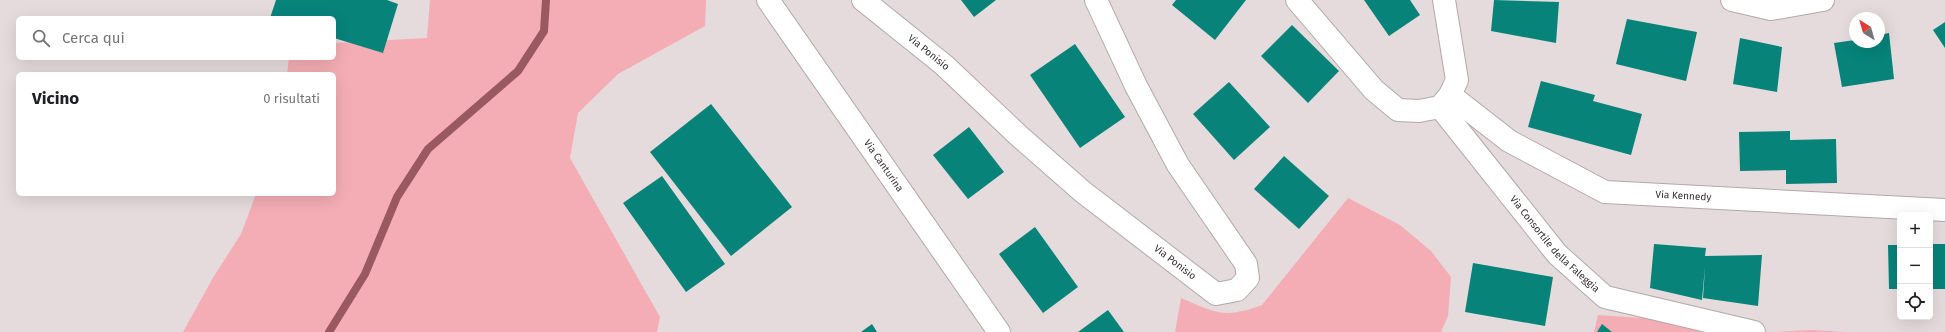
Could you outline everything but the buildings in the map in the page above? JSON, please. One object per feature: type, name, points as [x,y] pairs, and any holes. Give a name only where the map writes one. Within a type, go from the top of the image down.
[{"type":"street","name":"Via Canturina","points":[[768,0],[999,332]]},
{"type":"street","name":"Via Ponisio","points":[[862,0],[944,64],[1018,135],[1089,197],[1216,294],[1237,290],[1248,278],[1246,264],[1178,165],[1136,86],[1096,0]]},
{"type":"street","points":[[1297,0],[1374,90],[1398,110],[1418,111],[1445,101],[1457,80],[1444,0]]},
{"type":"street","points":[[1732,0],[1771,9],[1823,0]]},
{"type":"street","name":"Via Kennedy","points":[[1445,101],[1510,141],[1605,192],[1945,210]]},
{"type":"street","name":"Via Consortile della Faleggia","points":[[1445,101],[1557,254],[1605,297],[1754,332]]},
{"type":"shaded area","points":[[430,0],[706,0],[705,26],[618,74],[578,113],[570,158],[660,317],[657,332],[183,332],[214,276],[241,234],[255,196],[336,196],[336,72],[287,72],[289,60],[336,60],[336,43],[427,38]]},
{"type":"shaded area","points":[[1348,198],[1400,225],[1431,251],[1451,277],[1448,316],[1441,332],[1175,332],[1181,298],[1212,310],[1229,313],[1262,305]]},
{"type":"shaded area","points":[[1598,315],[1657,319],[1767,332],[1594,332]]},
{"type":"shaded area","points":[[1812,330],[1845,332],[1775,332]]},
{"type":"waterway","points":[[329,332],[365,274],[397,197],[428,149],[518,71],[544,31],[546,0]]}]
